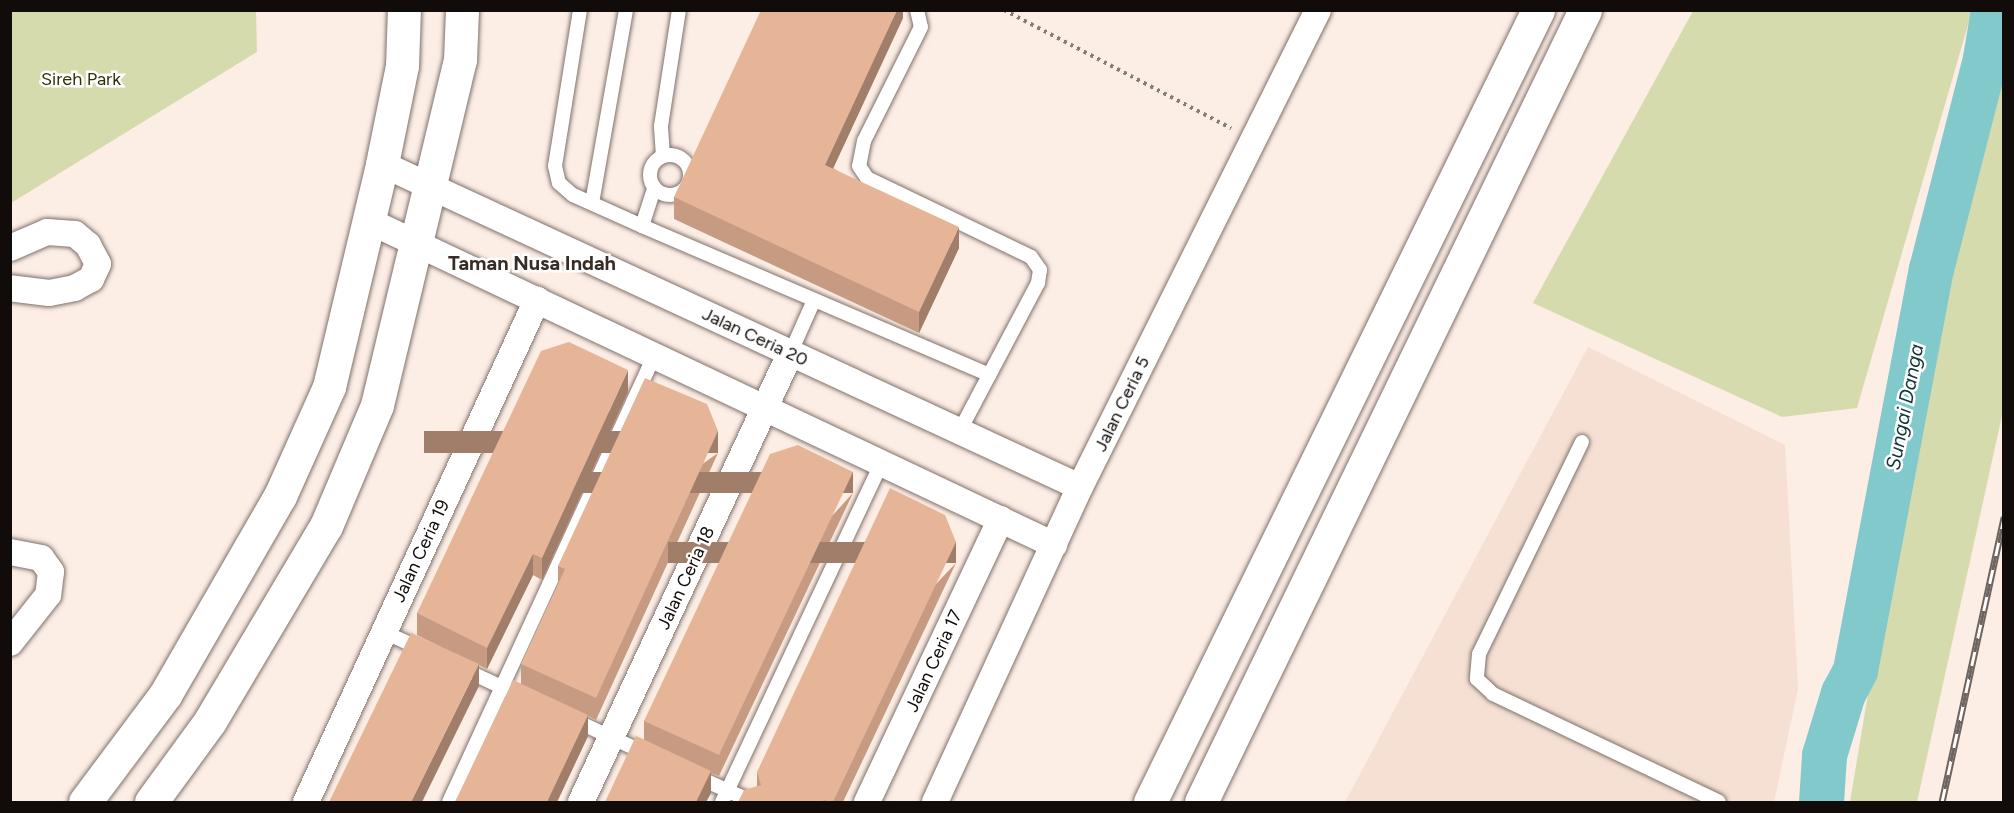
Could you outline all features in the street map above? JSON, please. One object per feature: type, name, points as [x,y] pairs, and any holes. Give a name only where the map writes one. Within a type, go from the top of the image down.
[{"type":"main road","points":[[85,802],[165,695],[280,496],[328,387],[369,221],[402,66],[404,10]]},
{"type":"main road","points":[[151,802],[210,721],[326,526],[377,405],[460,60],[462,10]]},
{"type":"main road","points":[[1150,802],[1538,10]]},
{"type":"main road","points":[[1201,802],[1585,10]]},
{"type":"street","name":"Jalan Ceria 5","points":[[935,802],[1080,487],[1318,10]]},
{"type":"street","name":"Jalan Ceria 20","points":[[382,164],[1080,487]]},
{"type":"street","points":[[369,221],[1054,545]]},
{"type":"street","points":[[10,248],[47,232],[75,234],[88,244],[98,264],[91,279],[75,288],[49,293],[10,288]]},
{"type":"street","name":"Jalan Ceria 19","points":[[306,802],[537,300]]},
{"type":"street","name":"Jalan Ceria 18","points":[[581,802],[790,354]]},
{"type":"street","name":"Jalan Ceria 17","points":[[867,802],[1001,519]]},
{"type":"street","points":[[10,552],[41,558],[51,572],[48,595],[10,643]]},
{"type":"lane","points":[[580,10],[555,166],[559,183],[573,195],[642,226],[989,375]]},
{"type":"lane","points":[[592,203],[626,10]]},
{"type":"lane","points":[[642,226],[654,188],[651,169],[663,156],[662,116],[679,10]]},
{"type":"lane","points":[[917,10],[921,27],[864,141],[859,166],[867,178],[1031,257],[1040,270],[1038,283],[959,432]]},
{"type":"lane","points":[[654,188],[672,196],[684,190],[691,178],[683,159],[663,156]]},
{"type":"lane","points":[[790,354],[814,300]]},
{"type":"lane","points":[[449,802],[655,356]]},
{"type":"lane","points":[[1582,442],[1479,654],[1477,679],[1493,694],[1719,802]]},
{"type":"lane","points":[[724,797],[882,462]]},
{"type":"lane","points":[[384,632],[522,696]]},
{"type":"lane","points":[[562,715],[664,762]]},
{"type":"lane","points":[[685,771],[724,797],[753,802]]},
{"type":"path","points":[[1004,10],[1253,140]]},
{"type":"shaded area","points":[[1588,347],[1785,445],[1798,689],[1774,802],[1345,802]]},
{"type":"green space","name":"Sireh Park","points":[[11,10],[256,11],[257,52],[11,203]]},
{"type":"green space","points":[[1693,11],[1972,11],[1857,408],[1782,417],[1533,303]]},
{"type":"green space","points":[[2003,52],[2003,411],[1917,802],[1850,802],[1879,628],[1936,350]]},
{"type":"building","points":[[761,10],[897,10],[825,165],[959,227],[919,312],[674,197]]},
{"type":"building","points":[[569,342],[628,370],[542,558],[533,554],[487,648],[417,613],[541,351]]},
{"type":"building","points":[[645,378],[707,404],[718,431],[596,698],[521,664],[565,569],[558,566]]},
{"type":"building","points":[[798,445],[853,472],[719,755],[644,721],[770,454]]},
{"type":"building","points":[[890,488],[945,515],[956,542],[833,802],[824,800],[822,802],[738,802],[744,790],[761,785],[757,772]]},
{"type":"building","points":[[411,633],[479,664],[411,802],[329,802]]},
{"type":"building","points":[[513,680],[588,715],[547,802],[455,802]]},
{"type":"building","points":[[636,736],[711,771],[696,802],[605,802]]},
{"type":"waterway","name":"Sungai Danga","points":[[1821,802],[1824,755],[1843,693],[1855,670],[1931,269],[1985,58],[1993,10]]},
{"type":"railway","points":[[1942,802],[2004,517]]},
{"type":"district","name":"Taman Nusa Indah","points":[[532,263]]}]
